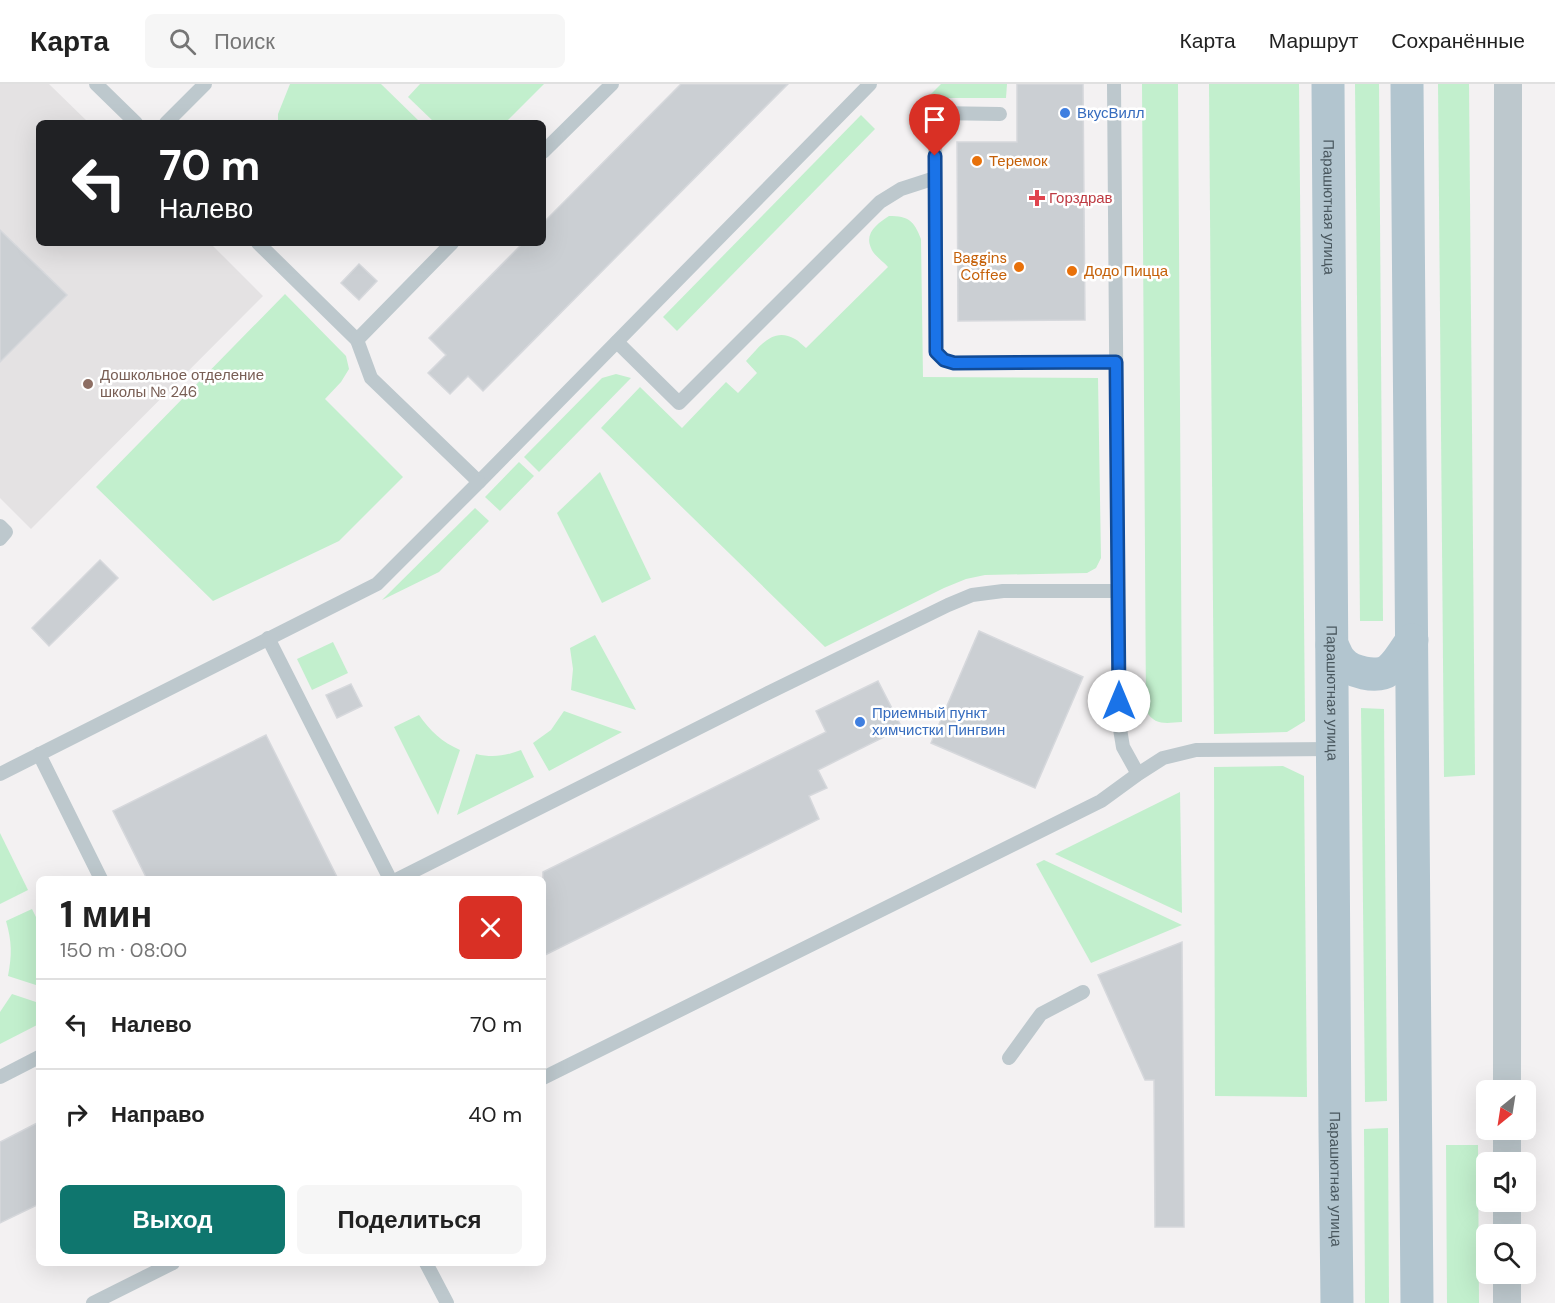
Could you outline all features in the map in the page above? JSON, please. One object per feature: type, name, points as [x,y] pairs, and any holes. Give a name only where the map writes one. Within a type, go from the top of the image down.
[{"type":"main road","name":"Парашютная улица","points":[[1328,84],[1337,1303]]},
{"type":"main road","points":[[1407,84],[1417,1303]]},
{"type":"main road","points":[[1332,645],[1341,661],[1355,671],[1371,674],[1387,672],[1412,640]]},
{"type":"street","points":[[1507,1080],[1508,84]]},
{"type":"street","points":[[1507,1284],[1507,1303]]},
{"type":"lane","points":[[96,84],[133,120]]},
{"type":"lane","points":[[169,120],[205,84]]},
{"type":"lane","points":[[546,149],[612,84]]},
{"type":"lane","points":[[0,774],[377,584],[870,84]]},
{"type":"lane","points":[[1114,84],[1119,723],[1123,747],[1138,774]]},
{"type":"lane","points":[[1000,114],[935,113],[936,352],[944,360],[954,363],[1116,362]]},
{"type":"lane","points":[[617,342],[679,403],[880,202],[901,189],[935,177]]},
{"type":"lane","points":[[261,246],[357,340],[371,378],[479,482]]},
{"type":"lane","points":[[357,340],[449,246]]},
{"type":"lane","points":[[0,526],[6,532],[0,539]]},
{"type":"lane","points":[[404,876],[768,693],[972,595],[1003,591],[1118,591]]},
{"type":"lane","points":[[267,638],[388,876]]},
{"type":"lane","points":[[546,1077],[1101,801],[1163,758],[1196,750],[1332,749]]},
{"type":"lane","points":[[39,754],[100,876]]},
{"type":"lane","points":[[1009,1059],[1041,1014],[1083,992]]},
{"type":"lane","points":[[0,1077],[36,1059]]},
{"type":"lane","points":[[93,1303],[167,1266]]},
{"type":"lane","points":[[428,1266],[447,1303]]},
{"type":"shaded area","name":"Дошкольное отделение школы № 246","points":[[0,84],[49,84],[86,120],[36,120],[36,246],[213,246],[263,296],[31,529],[0,498]]},
{"type":"green space","points":[[290,84],[381,84],[418,120],[278,120],[278,114]]},
{"type":"green space","points":[[420,84],[544,84],[508,120],[432,120],[408,97]]},
{"type":"green space","points":[[941,84],[1007,84],[1006,98],[927,98]]},
{"type":"green space","points":[[1142,84],[1178,84],[1182,722],[1171,723],[1157,721],[1146,711]]},
{"type":"green space","points":[[1209,84],[1299,84],[1305,721],[1287,732],[1214,734]]},
{"type":"green space","points":[[1355,84],[1379,84],[1383,621],[1360,621]]},
{"type":"green space","points":[[1438,84],[1469,84],[1475,775],[1444,777]]},
{"type":"green space","points":[[861,115],[875,129],[677,331],[663,317]]},
{"type":"green space","points":[[889,216],[901,217],[910,221],[921,239],[923,377],[1098,378],[1101,558],[1096,568],[1087,573],[985,575],[966,579],[825,647],[601,428],[640,387],[682,428],[726,382],[738,393],[757,373],[746,361],[767,340],[780,335],[787,336],[806,348],[888,267],[872,251],[869,238],[873,229]]},
{"type":"green space","points":[[285,294],[346,356],[349,369],[341,382],[325,399],[403,477],[339,541],[213,601],[96,487]]},
{"type":"green space","points":[[616,374],[631,378],[539,472],[524,457],[602,378]]},
{"type":"green space","points":[[519,462],[534,476],[500,511],[485,497]]},
{"type":"green space","points":[[600,472],[651,579],[602,603],[557,513]]},
{"type":"green space","points":[[475,508],[489,521],[439,572],[382,600]]},
{"type":"green space","points":[[595,635],[636,710],[571,690],[573,669],[570,648]]},
{"type":"green space","points":[[333,642],[348,673],[312,690],[297,659]]},
{"type":"green space","points":[[1361,708],[1384,709],[1387,1101],[1365,1102]]},
{"type":"green space","points":[[564,711],[622,732],[549,771],[533,743],[551,730]]},
{"type":"green space","points":[[419,715],[437,736],[460,750],[438,815],[394,727]]},
{"type":"green space","points":[[521,750],[534,777],[457,815],[476,754],[499,756]]},
{"type":"green space","points":[[1283,766],[1304,776],[1307,1097],[1215,1096],[1214,767]]},
{"type":"green space","points":[[1180,792],[1182,913],[1055,854]]},
{"type":"green space","points":[[0,833],[28,890],[0,904]]},
{"type":"green space","points":[[1044,860],[1182,925],[1091,963],[1036,864]]},
{"type":"green space","points":[[32,909],[36,917],[36,985],[8,976],[11,948],[6,921]]},
{"type":"green space","points":[[12,994],[36,1002],[36,1026],[0,1044],[0,1012]]},
{"type":"green space","points":[[1388,1128],[1389,1303],[1365,1303],[1364,1129]]},
{"type":"green space","points":[[1446,1145],[1478,1145],[1478,1152],[1476,1152],[1476,1212],[1478,1212],[1478,1224],[1476,1224],[1476,1284],[1479,1284],[1479,1303],[1447,1303]]},
{"type":"building","points":[[681,84],[788,84],[483,391],[468,376],[450,394],[428,373],[446,355],[429,338],[520,246],[546,246],[546,220]]},
{"type":"building","points":[[1017,84],[1083,84],[1085,320],[958,321],[957,142],[1017,142]]},
{"type":"building","points":[[0,230],[67,295],[0,362]]},
{"type":"building","points":[[359,264],[377,281],[359,300],[341,283]]},
{"type":"building","points":[[100,560],[118,578],[49,646],[32,628]]},
{"type":"building","points":[[979,631],[1083,677],[1035,788],[931,743]]},
{"type":"building","points":[[878,681],[902,728],[818,770],[827,788],[809,796],[819,819],[546,955],[546,876],[543,876],[543,872],[826,732],[816,711]]},
{"type":"building","points":[[351,684],[362,706],[337,718],[326,695]]},
{"type":"building","points":[[266,735],[336,876],[146,876],[113,811]]},
{"type":"building","points":[[1182,942],[1184,1227],[1155,1227],[1154,1080],[1145,1080],[1098,975]]},
{"type":"building","points":[[36,1124],[36,1205],[0,1223],[0,1142]]},
{"type":"place","name":"ВкусВилл","points":[[1065,113]]},
{"type":"place","name":"Теремок","points":[[977,161]]},
{"type":"place","name":"Горздрав","points":[[1037,198]]},
{"type":"place","name":"Baggins Coffee","points":[[1019,267]]},
{"type":"place","name":"Додо Пицца","points":[[1072,271]]},
{"type":"place","name":"Дошкольное отделение школы № 246","points":[[88,384]]},
{"type":"place","name":"Приемный пункт химчистки Пингвин","points":[[860,722]]},
{"type":"route","points":[[935,156],[936,352],[944,360],[954,363],[1116,362],[1119,701]]}]
